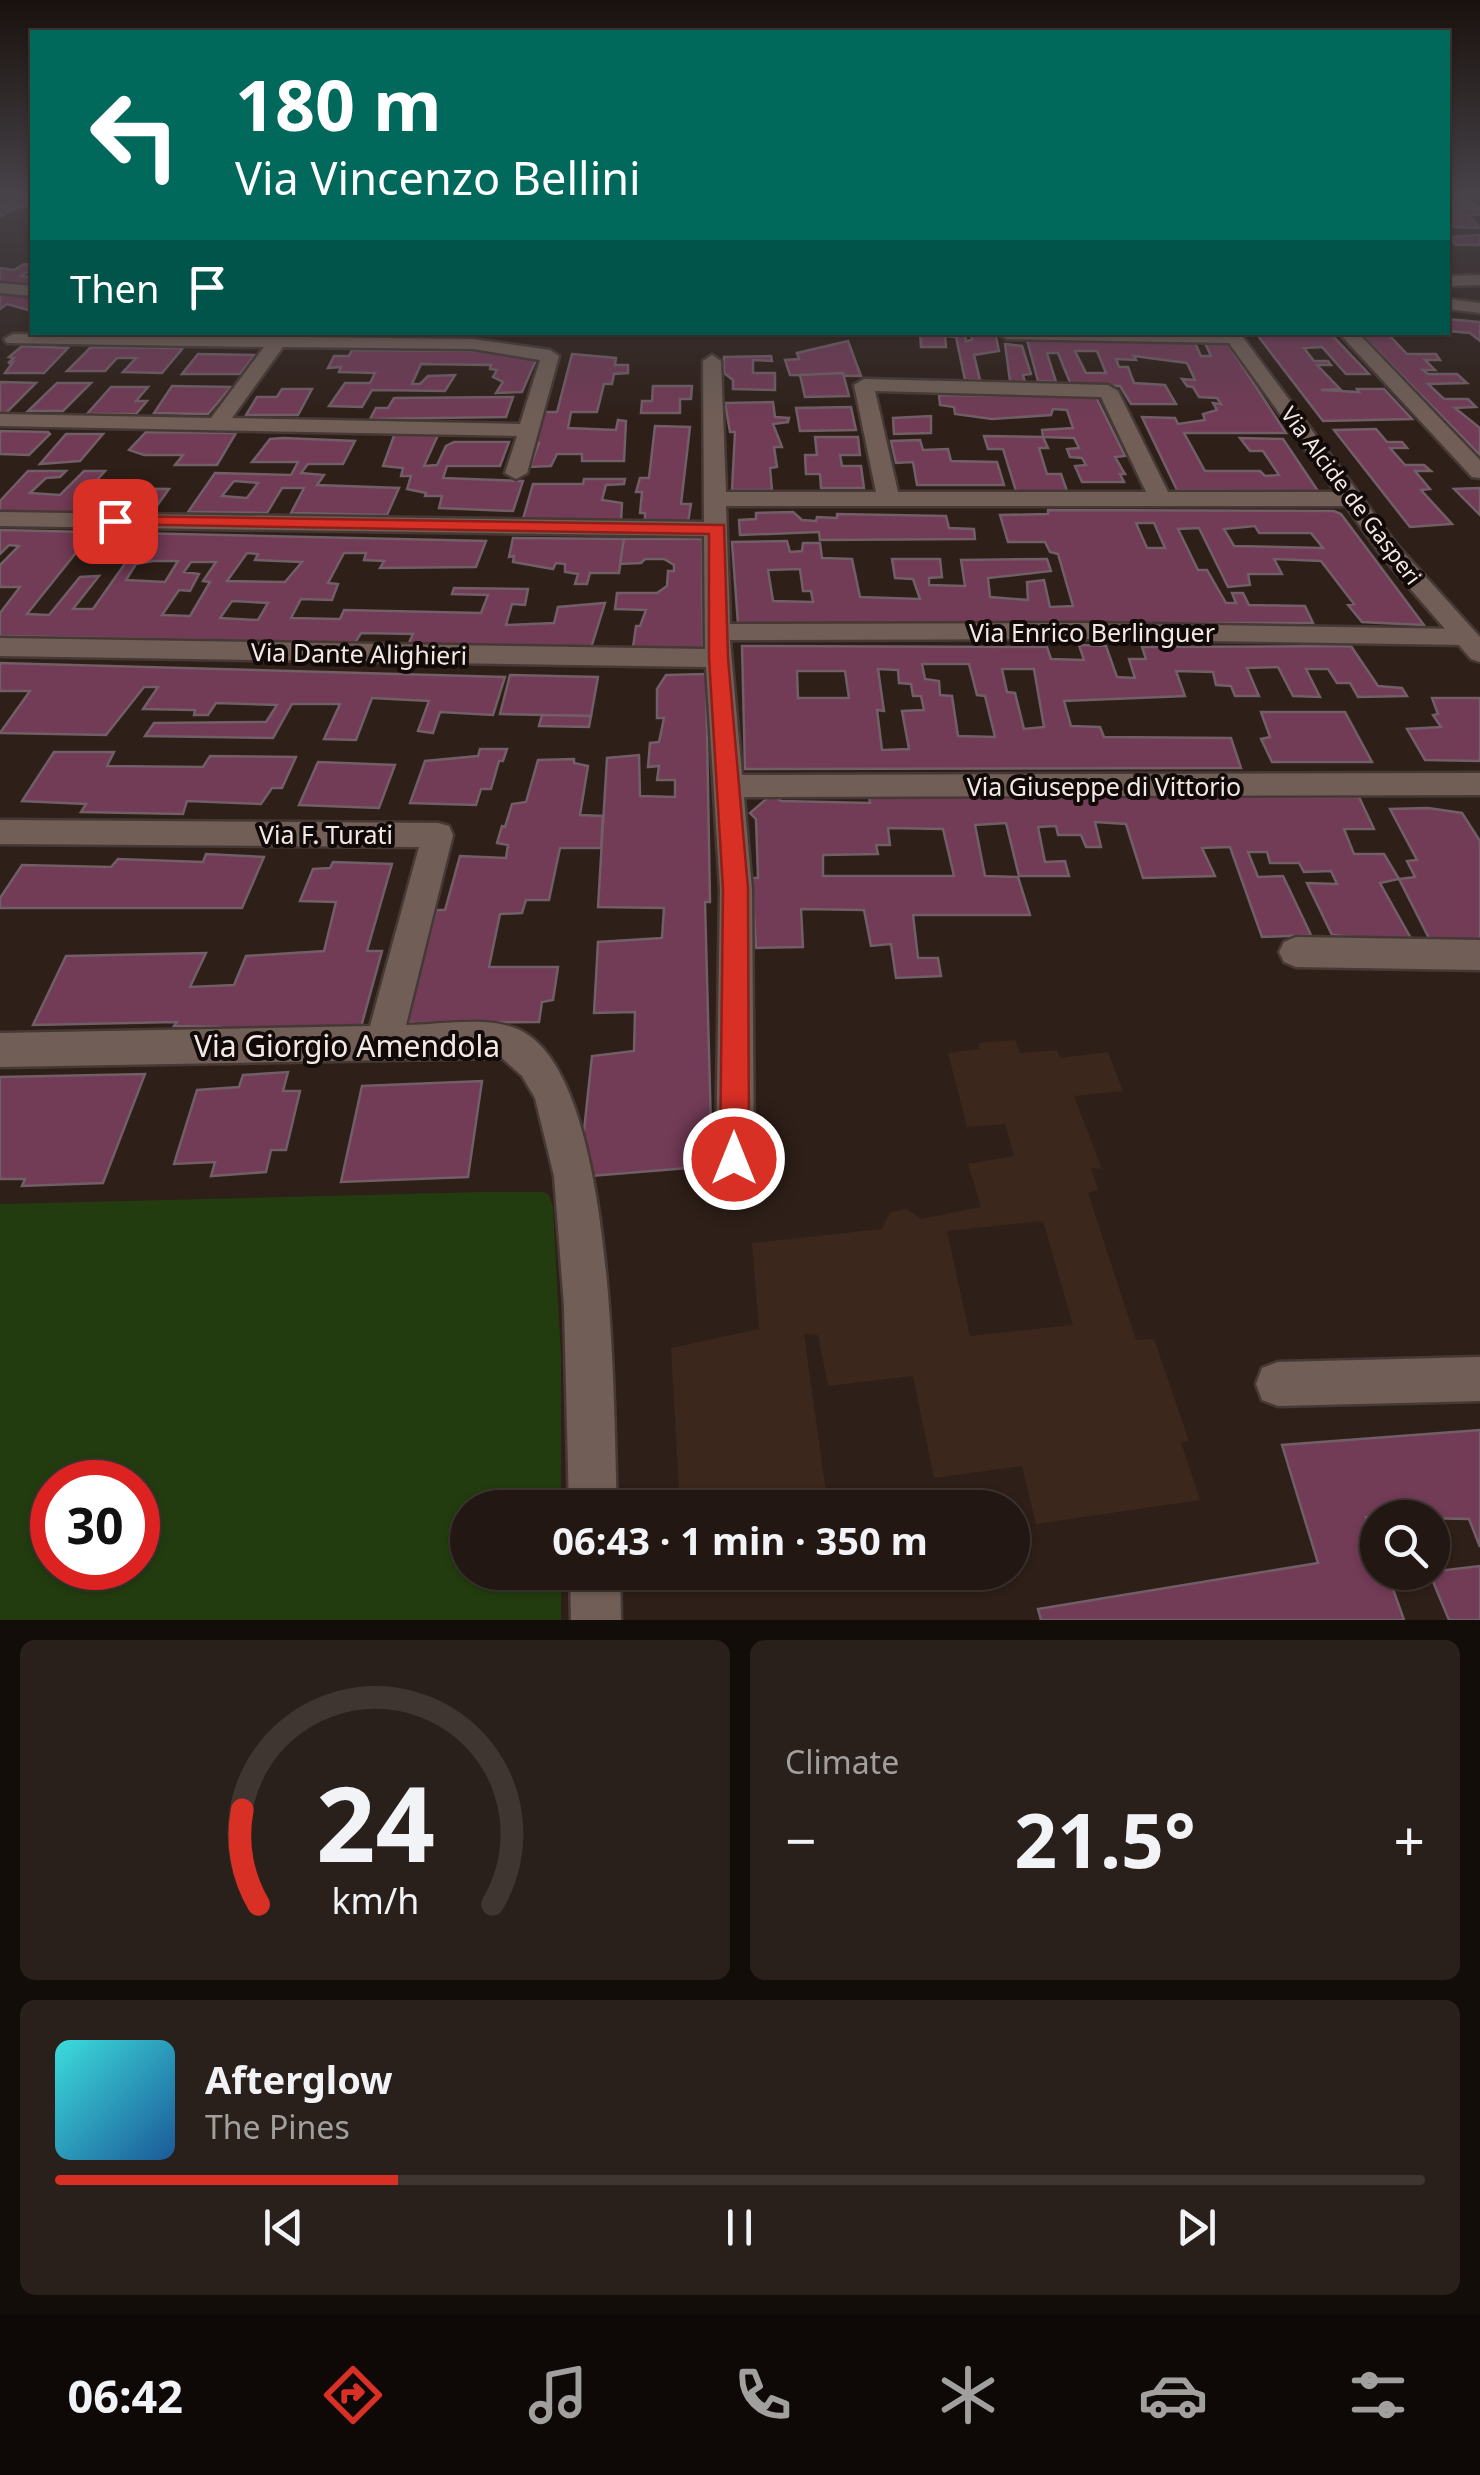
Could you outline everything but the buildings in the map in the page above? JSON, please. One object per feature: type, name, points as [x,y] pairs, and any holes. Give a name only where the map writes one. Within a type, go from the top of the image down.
[{"type":"street","points":[[1464,281],[1480,293]]},
{"type":"street","points":[[0,288],[30,292]]},
{"type":"street","points":[[1450,304],[1480,308]]},
{"type":"street","points":[[6,345],[30,322]]},
{"type":"street","name":"Via Alcide de Gasperi","points":[[1232,335],[1389,550],[1473,645]]},
{"type":"street","points":[[1351,335],[1480,472]]},
{"type":"street","points":[[218,423],[276,344]]},
{"type":"street","points":[[6,345],[473,344],[550,356],[516,474]]},
{"type":"street","points":[[712,361],[718,645],[736,889],[734,1159]]},
{"type":"street","points":[[888,499],[864,384],[1108,392],[1160,499]]},
{"type":"street","points":[[0,420],[527,430]]},
{"type":"street","points":[[0,519],[717,514],[888,499],[1352,499]]},
{"type":"street","name":"Via Enrico Berlinguer","points":[[718,645],[1082,631],[1473,645]]},
{"type":"street","name":"Via Dante Alighieri","points":[[0,647],[718,645]]},
{"type":"street","name":"Via Giuseppe di Vittorio","points":[[728,786],[1480,784]]},
{"type":"street","name":"Via F. Turati","points":[[0,832],[438,834],[384,1040]]},
{"type":"street","points":[[1296,952],[1480,955]]},
{"type":"street","name":"Via Giorgio Amendola","points":[[0,1050],[384,1040],[504,1040],[518,1046],[543,1075],[564,1132],[576,1198],[588,1333],[592,1490]]},
{"type":"street","points":[[1278,1384],[1480,1378]]},
{"type":"street","points":[[595,1590],[596,1620]]},
{"type":"shaded area","points":[[1015,1040],[1020,1053],[1057,1050],[1060,1058],[1108,1052],[1123,1091],[1074,1096],[1102,1169],[1091,1168],[1098,1190],[1088,1193],[1136,1340],[1154,1339],[1189,1441],[1181,1442],[1200,1500],[1036,1524],[1022,1466],[934,1478],[913,1376],[828,1386],[818,1335],[804,1334],[826,1490],[679,1490],[671,1348],[759,1329],[752,1243],[882,1229],[890,1212],[907,1209],[921,1219],[981,1207],[968,1164],[1014,1156],[1005,1124],[967,1127],[948,1053],[979,1049],[979,1043]],"holes":[[[1043,1221],[1073,1325],[970,1336],[947,1231]]]},
{"type":"green space","points":[[482,1192],[549,1195],[553,1207],[561,1356],[561,1490],[450,1490],[450,1590],[561,1590],[561,1620],[0,1620],[0,1204]]},
{"type":"route","points":[[115,521],[718,528],[718,658],[736,889],[734,1159]]}]
